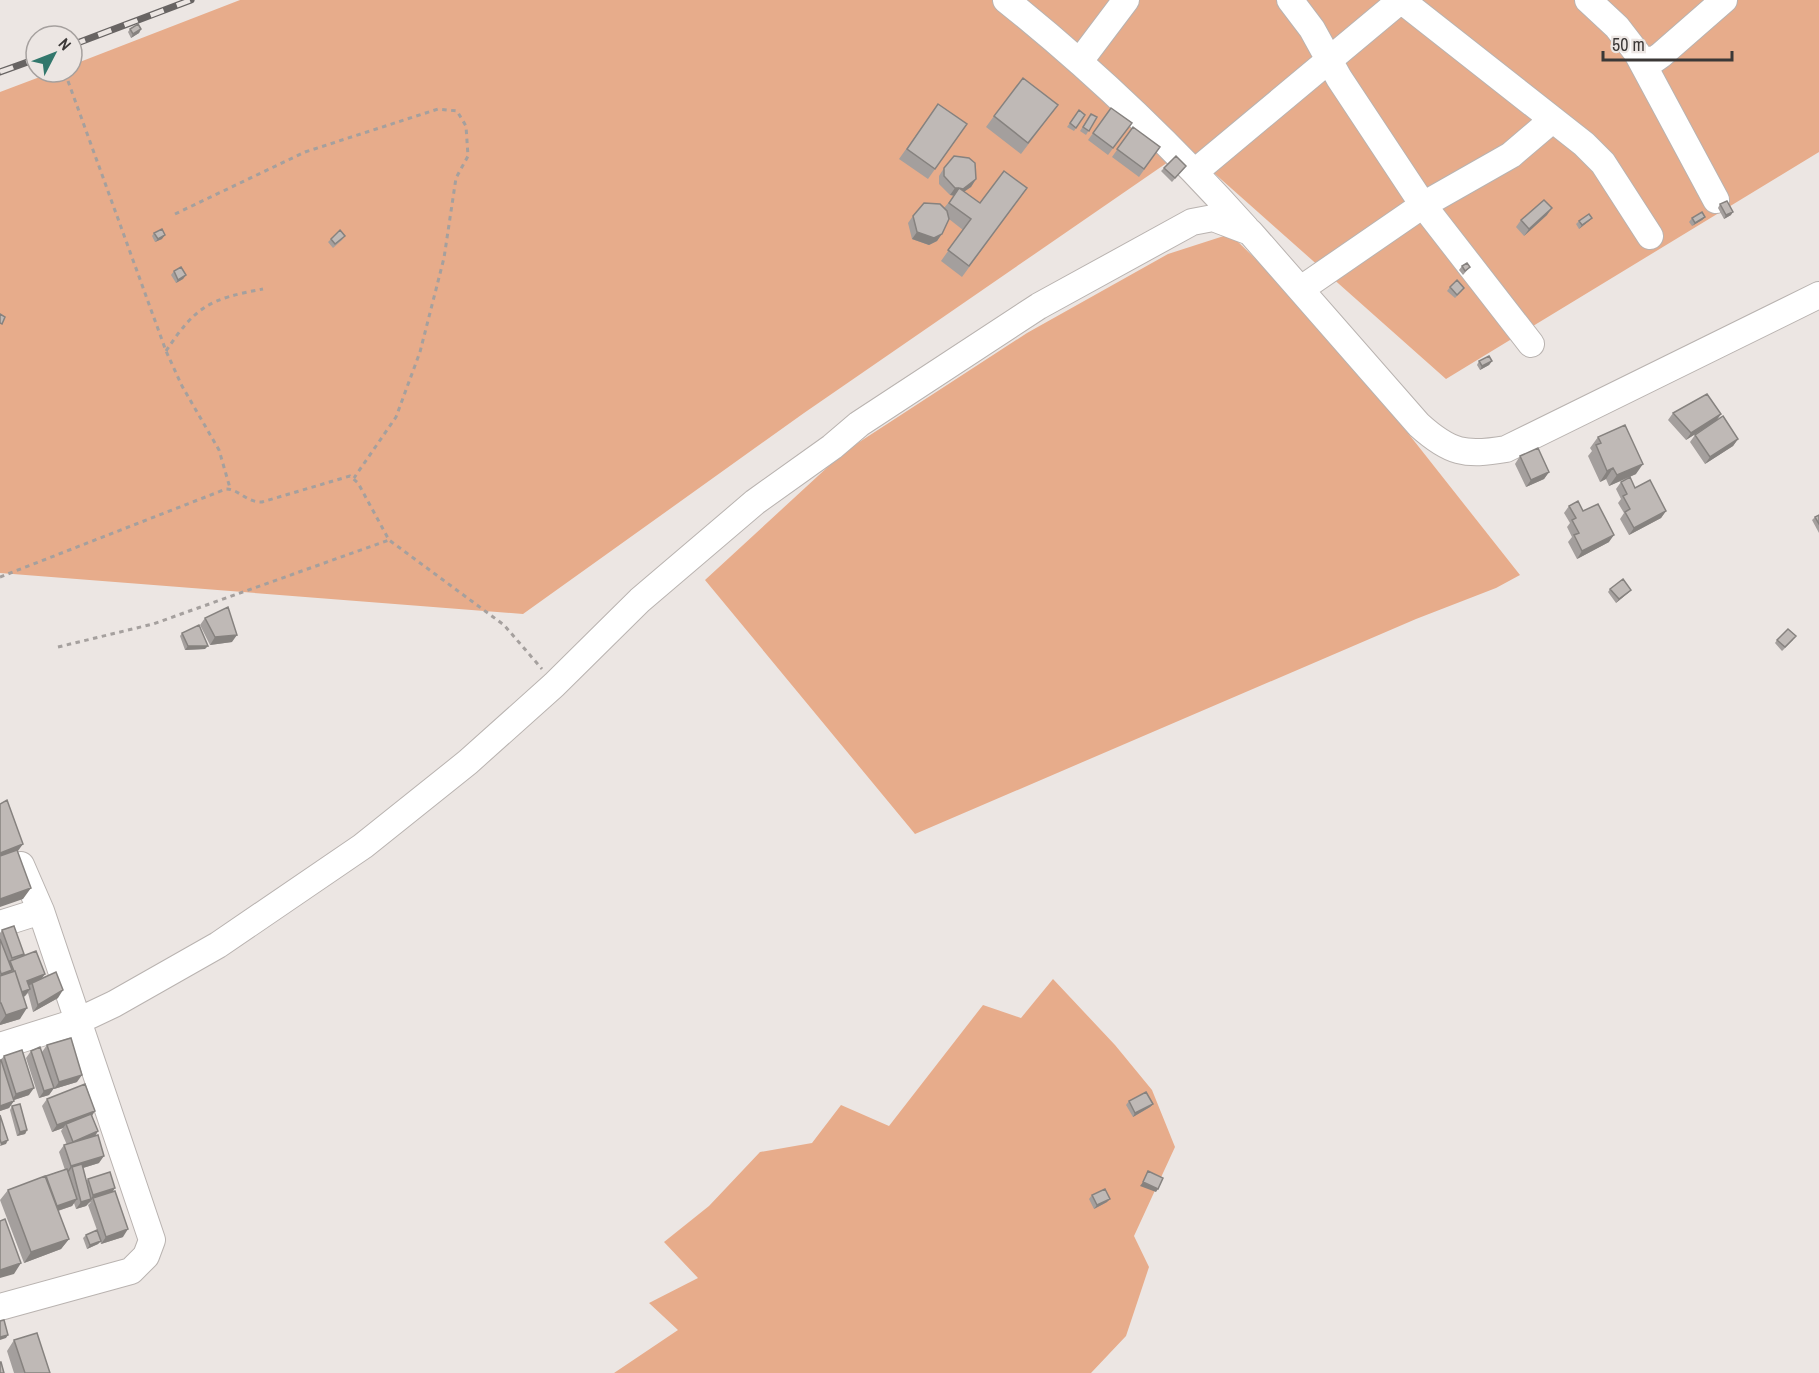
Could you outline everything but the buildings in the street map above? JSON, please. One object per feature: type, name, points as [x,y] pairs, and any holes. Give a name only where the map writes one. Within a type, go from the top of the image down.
[{"type":"street","points":[[1006,0],[1080,61],[1196,171],[1419,425],[1440,444],[1477,454],[1506,449],[1819,295]]},
{"type":"street","points":[[1080,61],[1126,0]]},
{"type":"street","points":[[1290,0],[1423,205],[1531,344]]},
{"type":"street","points":[[1196,171],[1401,0],[1603,163],[1650,236]]},
{"type":"street","points":[[1588,0],[1617,27],[1640,59],[1716,200]]},
{"type":"street","points":[[1640,59],[1654,60],[1724,0]]},
{"type":"street","points":[[1301,289],[1423,205],[1511,155],[1552,120]]},
{"type":"street","points":[[0,1046],[76,1022],[114,1004],[218,945],[363,846],[424,799],[554,685],[640,600],[755,502],[832,447],[859,424],[1020,318],[1192,222],[1213,218],[1250,232]]},
{"type":"street","points":[[0,1307],[131,1271],[146,1256],[152,1240],[40,911],[21,865]]},
{"type":"street","points":[[0,924],[40,911]]},
{"type":"path","points":[[69,84],[166,351],[182,386],[219,450],[230,488],[252,501],[262,502],[345,477],[354,478]]},
{"type":"path","points":[[175,214],[305,152],[438,109],[457,111],[466,126],[468,156],[456,177],[444,258],[420,352],[396,417],[354,478]]},
{"type":"path","points":[[166,351],[187,320],[205,305],[231,295],[263,289]]},
{"type":"path","points":[[354,478],[389,540],[504,625],[554,685]]},
{"type":"path","points":[[0,578],[230,488]]},
{"type":"path","points":[[58,646],[153,624],[389,540]]},
{"type":"shaded area","points":[[240,0],[1819,0],[1819,152],[1446,379],[1187,149],[804,413],[523,614],[0,573],[0,92],[24,83],[84,84],[84,60]]},
{"type":"shaded area","points":[[1230,234],[1321,323],[1520,575],[1496,588],[1416,619],[915,834],[705,580],[844,452],[1027,333],[1168,254]]},
{"type":"shaded area","points":[[1053,979],[1115,1045],[1152,1090],[1175,1147],[1134,1236],[1149,1267],[1126,1336],[1091,1373],[614,1373],[678,1330],[649,1303],[698,1278],[664,1242],[709,1206],[760,1152],[812,1143],[841,1105],[889,1126],[983,1005],[1021,1018]]},
{"type":"railway","points":[[84,40],[191,0]]},
{"type":"railway","points":[[0,72],[24,63]]}]
